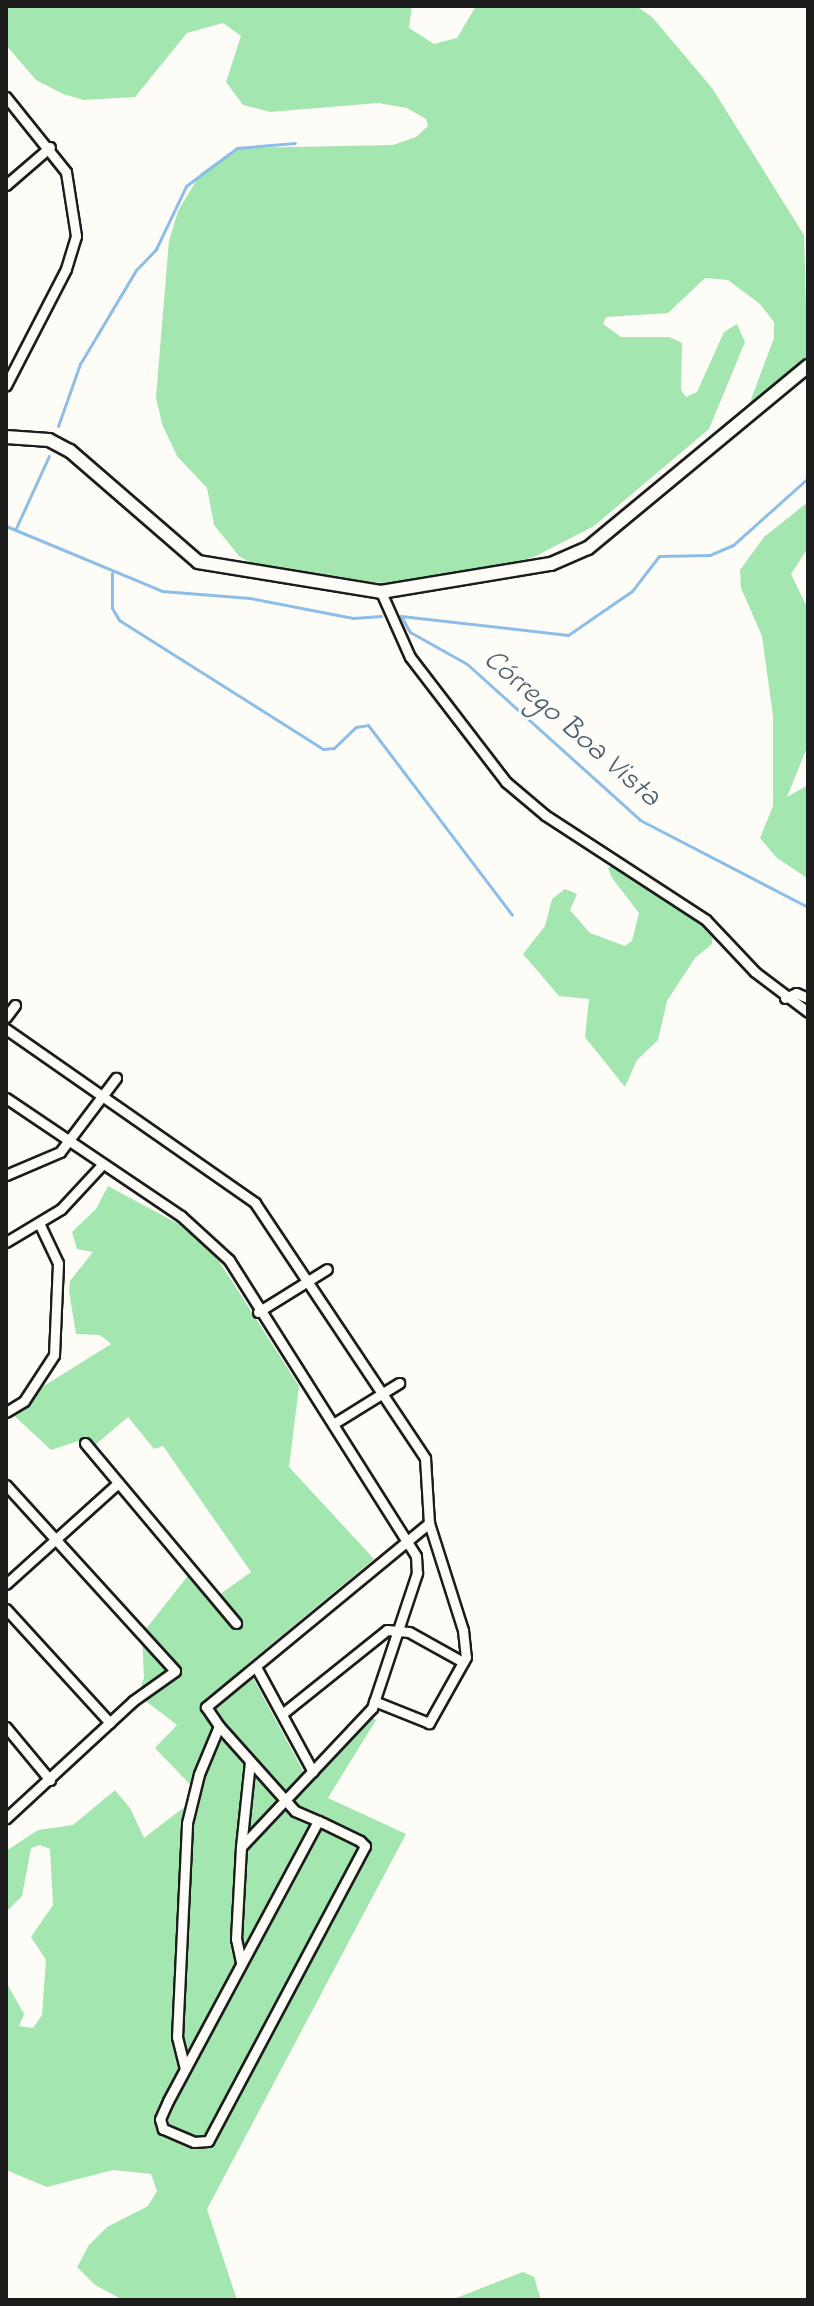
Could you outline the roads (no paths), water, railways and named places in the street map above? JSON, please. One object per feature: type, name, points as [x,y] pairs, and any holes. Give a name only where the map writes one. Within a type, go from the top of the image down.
[{"type":"street","points":[[6,97],[50,147],[71,189],[74,248],[6,385]]},
{"type":"street","points":[[6,185],[50,147]]},
{"type":"street","points":[[6,437],[49,440],[70,451],[164,538],[198,562],[381,592],[551,564],[588,548],[808,366]]},
{"type":"street","points":[[381,592],[410,657],[506,782],[545,815],[706,920],[785,998],[808,1012]]},
{"type":"street","points":[[785,998],[796,993],[808,998]]},
{"type":"street","points":[[6,1017],[15,1005]]},
{"type":"street","points":[[6,1029],[255,1203],[425,1458],[429,1523],[463,1630],[463,1662],[429,1723],[374,1701]]},
{"type":"street","points":[[6,1175],[49,1158],[69,1143],[116,1078]]},
{"type":"street","points":[[6,1098],[203,1235],[229,1260],[258,1312],[416,1556],[417,1573],[374,1701],[286,1802],[241,1847]]},
{"type":"street","points":[[6,1242],[75,1197],[101,1166]]},
{"type":"street","points":[[6,1412],[17,1407],[50,1366],[56,1341],[58,1263],[39,1223]]},
{"type":"street","points":[[258,1312],[327,1269]]},
{"type":"street","points":[[333,1424],[399,1383]]},
{"type":"street","points":[[85,1443],[236,1623]]},
{"type":"street","points":[[6,1584],[118,1483]]},
{"type":"street","points":[[6,1485],[175,1671],[110,1723],[6,1818]]},
{"type":"street","points":[[318,1821],[185,2069],[160,2124],[206,2143],[364,1853],[364,1843],[286,1802],[206,1707],[429,1523]]},
{"type":"street","points":[[416,1556],[434,1546]]},
{"type":"street","points":[[6,1609],[110,1723]]},
{"type":"street","points":[[282,1714],[381,1633],[398,1629],[463,1662]]},
{"type":"street","points":[[256,1667],[313,1772]]},
{"type":"street","points":[[185,2069],[177,2037],[187,1823],[201,1766],[219,1726]]},
{"type":"street","points":[[6,1727],[50,1780]]},
{"type":"street","points":[[241,1962],[236,1939],[250,1762]]},
{"type":"waterway","points":[[58,426],[80,364],[136,270],[156,249],[186,186],[237,148],[295,143]]},
{"type":"waterway","points":[[16,528],[49,456]]},
{"type":"waterway","name":"Córrego Boa Vista","points":[[808,478],[733,545],[710,555],[659,556],[632,591],[568,635],[401,616],[410,632],[467,664],[640,820],[808,907]]},
{"type":"waterway","name":"Córrego Boa Vista","points":[[6,526],[162,591],[250,598],[353,618],[381,616]]},
{"type":"waterway","points":[[112,573],[112,608],[119,620],[323,749],[334,748],[356,727],[368,725],[512,915]]}]
